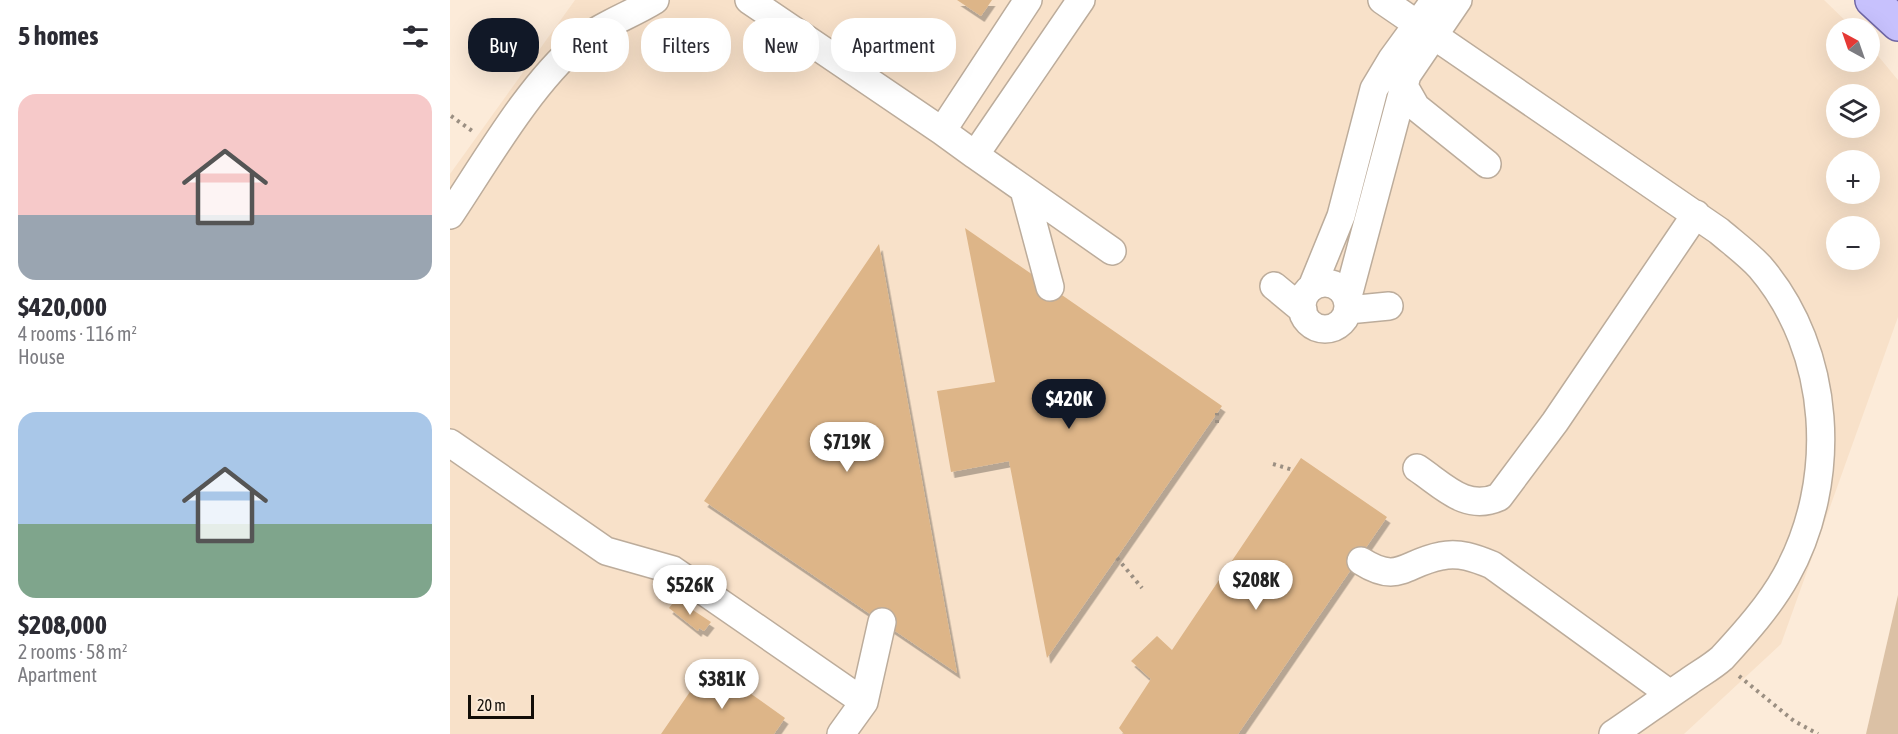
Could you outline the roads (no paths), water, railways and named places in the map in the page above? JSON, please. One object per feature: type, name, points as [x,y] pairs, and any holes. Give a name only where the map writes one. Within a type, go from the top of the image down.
[{"type":"main road","points":[[1872,0],[1898,24]]},
{"type":"lane","points":[[450,215],[514,120],[562,59],[581,41],[655,0]]},
{"type":"lane","points":[[750,0],[1112,251]]},
{"type":"lane","points":[[942,131],[1028,0]]},
{"type":"lane","points":[[975,155],[1080,0]]},
{"type":"lane","points":[[1382,0],[1696,214],[1760,267],[1792,315],[1812,366],[1821,425],[1820,475],[1805,534],[1786,576],[1756,619],[1720,660],[1614,734]]},
{"type":"lane","points":[[1435,0],[1426,30],[1415,61],[1404,86],[1347,305],[1339,323],[1325,328],[1310,323],[1307,298],[1341,216],[1374,89],[1392,59],[1426,30],[1458,0]]},
{"type":"lane","points":[[1404,86],[1416,107],[1487,164]]},
{"type":"lane","points":[[1024,190],[1050,287]]},
{"type":"lane","points":[[1417,468],[1467,502],[1486,503],[1499,497],[1555,422],[1696,214]]},
{"type":"lane","points":[[1307,298],[1326,283],[1333,284],[1344,293],[1347,305]]},
{"type":"lane","points":[[1274,286],[1307,298]]},
{"type":"lane","points":[[1347,305],[1389,306]]},
{"type":"lane","points":[[450,443],[606,551],[674,570],[864,702]]},
{"type":"lane","points":[[1361,561],[1378,572],[1397,572],[1441,556],[1468,555],[1492,565],[1670,694]]},
{"type":"lane","points":[[841,734],[864,702],[882,622]]}]
